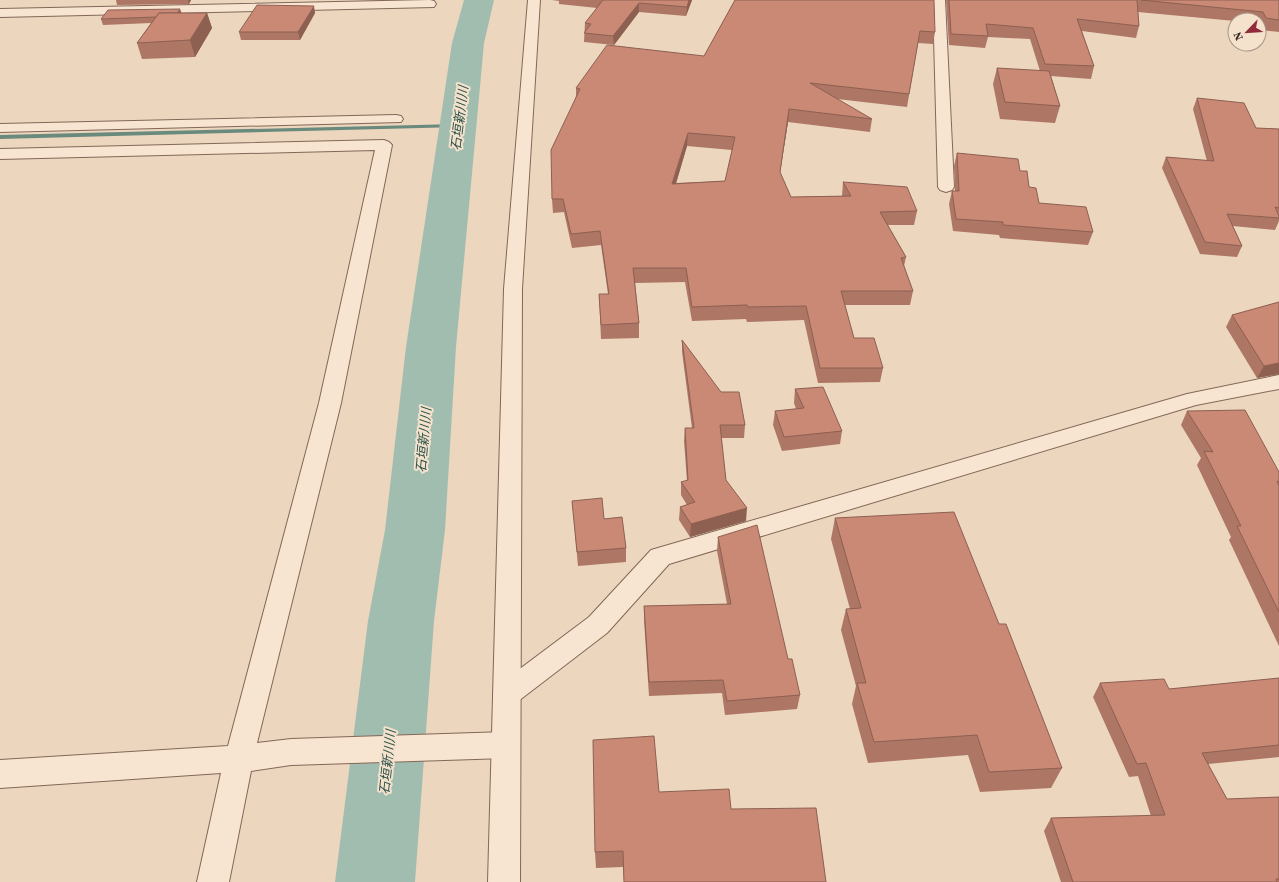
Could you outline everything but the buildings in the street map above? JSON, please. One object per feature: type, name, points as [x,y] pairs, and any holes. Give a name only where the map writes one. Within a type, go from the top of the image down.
[{"type":"street","points":[[504,882],[513,289],[534,0]]},
{"type":"street","points":[[939,0],[946,187]]},
{"type":"street","points":[[0,14],[430,4]]},
{"type":"street","points":[[0,128],[396,119]]},
{"type":"street","points":[[0,154],[384,145],[330,403],[240,759],[213,882]]},
{"type":"street","points":[[507,694],[598,625],[660,557],[1194,399],[1279,382]]},
{"type":"street","points":[[0,774],[240,759],[291,752],[506,745]]},
{"type":"waterway","name":"石垣新川川","points":[[375,882],[401,621],[415,530],[431,347],[468,43],[479,0]]},
{"type":"waterway","points":[[0,137],[458,126]]}]
